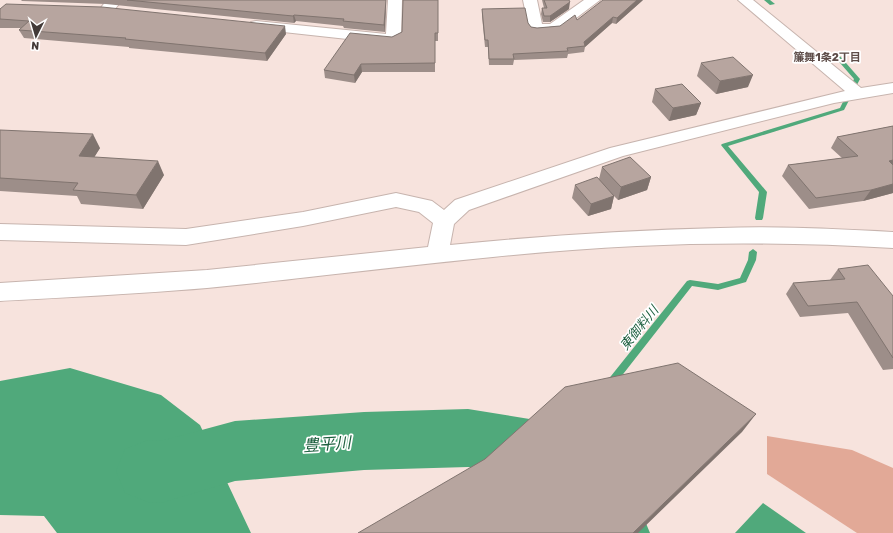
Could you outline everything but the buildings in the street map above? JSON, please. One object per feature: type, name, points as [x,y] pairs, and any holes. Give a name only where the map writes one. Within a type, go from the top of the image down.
[{"type":"street","points":[[243,24],[393,40],[395,0]]},
{"type":"street","points":[[530,0],[536,29],[554,28],[593,0]]},
{"type":"street","points":[[745,0],[858,94]]},
{"type":"street","points":[[91,9],[111,5],[126,12]]},
{"type":"street","points":[[438,253],[444,221],[462,205],[617,152],[834,98],[893,88]]},
{"type":"street","points":[[0,232],[186,238],[303,219],[396,200],[425,206],[444,221]]},
{"type":"street","points":[[0,292],[204,279],[438,253],[617,238],[782,234],[893,240]]},
{"type":"shaded area","points":[[70,368],[161,395],[200,425],[251,533],[57,533],[44,516],[0,515],[0,381]]},
{"type":"shaded area","points":[[767,436],[852,450],[893,468],[893,533],[857,533],[767,474]]},
{"type":"shaded area","points":[[763,503],[806,533],[735,533]]},
{"type":"waterway","name":"東御料川","points":[[767,0],[772,4]]},
{"type":"waterway","name":"東御料川","points":[[759,218],[763,192],[724,145],[842,109],[857,79],[837,56]]},
{"type":"waterway","name":"東御料川","points":[[610,384],[690,283],[718,287],[743,280],[752,260],[753,252]]},
{"type":"waterway","name":"豊平川","points":[[148,471],[161,472],[235,451],[364,441],[468,438],[554,453],[616,533]]},
{"type":"district","name":"簾舞1条2丁目","points":[[827,57]]}]
